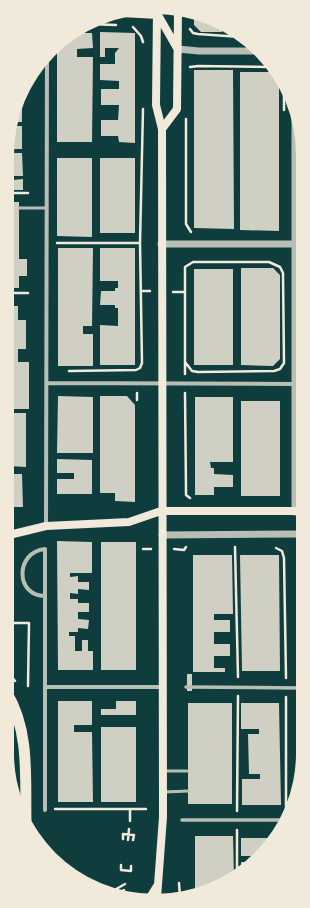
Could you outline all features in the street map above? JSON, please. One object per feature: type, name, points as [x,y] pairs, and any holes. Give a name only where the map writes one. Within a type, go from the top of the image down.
[{"type":"highway","points":[[14,707],[22,731],[25,757],[26,809]]},
{"type":"main road","points":[[155,14],[156,105],[162,129],[162,792],[158,894]]},
{"type":"main road","points":[[157,14],[178,49]]},
{"type":"main road","points":[[162,129],[177,109],[178,16]]},
{"type":"main road","points":[[14,534],[46,526],[129,522],[161,511],[296,511]]},
{"type":"main road","points":[[152,894],[159,884]]},
{"type":"street","points":[[178,49],[199,51],[250,51]]},
{"type":"street","points":[[46,526],[47,64]]},
{"type":"street","points":[[296,218],[296,273]]},
{"type":"street","points":[[162,244],[295,244]]},
{"type":"street","points":[[296,366],[296,448]]},
{"type":"street","points":[[47,383],[295,384]]},
{"type":"street","points":[[162,535],[296,534]]},
{"type":"street","points":[[45,596],[31,592],[25,584],[22,573],[22,567],[28,557],[36,551],[45,549],[45,596],[45,810]]},
{"type":"street","points":[[45,686],[162,687]]},
{"type":"street","points":[[186,687],[296,688]]},
{"type":"street","points":[[182,820],[279,819]]},
{"type":"lane","points":[[19,208],[47,208]]},
{"type":"lane","points":[[162,771],[187,771]]},
{"type":"lane","points":[[162,792],[188,791]]},
{"type":"path","points":[[102,24],[119,25]]},
{"type":"path","points":[[189,25],[193,33],[230,36]]},
{"type":"path","points":[[131,27],[135,28],[141,36],[144,48]]},
{"type":"path","points":[[186,73],[189,68],[198,66],[265,67]]},
{"type":"path","points":[[284,99],[284,116]]},
{"type":"path","points":[[61,371],[136,370],[140,368],[142,363],[140,243],[143,103]]},
{"type":"path","points":[[186,115],[186,224],[191,233],[194,232]]},
{"type":"path","points":[[14,193],[28,193]]},
{"type":"path","points":[[56,250],[56,242],[140,243]]},
{"type":"path","points":[[195,262],[269,262],[280,267],[283,272],[284,363],[280,369],[274,371],[192,372],[187,367],[185,362],[185,267],[195,262]]},
{"type":"path","points":[[14,293],[28,293]]},
{"type":"path","points":[[188,394],[185,399],[186,495],[196,501]]},
{"type":"path","points":[[184,550],[187,546],[193,545]]},
{"type":"path","points":[[229,546],[242,547]]},
{"type":"path","points":[[235,547],[238,688],[237,868]]},
{"type":"path","points":[[271,548],[278,548],[282,550],[284,558],[286,688],[285,807]]},
{"type":"path","points":[[14,623],[29,623],[28,686]]},
{"type":"path","points":[[54,809],[146,809]]},
{"type":"path","points":[[130,810],[130,821]]},
{"type":"path","points":[[128,840],[129,829]]},
{"type":"path","points":[[123,839],[123,834],[134,835],[133,840]]},
{"type":"path","points":[[121,865],[121,870],[131,871],[131,866]]},
{"type":"path","points":[[179,883],[180,892]]},
{"type":"path","points":[[117,889],[125,884]]},
{"type":"building","points":[[194,20],[200,21],[222,32],[201,32],[194,25]]},
{"type":"building","points":[[100,32],[135,33],[135,143],[119,142],[118,136],[101,136],[101,120],[118,120],[119,105],[101,105],[101,89],[119,89],[119,81],[100,80],[100,64],[115,64],[115,53],[119,48],[105,48],[105,57],[100,57]]},
{"type":"building","points":[[85,33],[92,33],[93,48],[77,49],[77,57],[93,57],[92,142],[57,142],[57,53],[69,43]]},
{"type":"building","points":[[194,70],[233,70],[234,229],[194,228]]},
{"type":"building","points":[[240,72],[269,72],[279,89],[279,231],[240,230]]},
{"type":"building","points":[[22,108],[22,122],[18,122]]},
{"type":"building","points":[[17,126],[22,126],[22,149],[14,149]]},
{"type":"building","points":[[14,153],[22,153],[23,176],[14,176]]},
{"type":"building","points":[[57,158],[92,158],[92,237],[57,236]]},
{"type":"building","points":[[100,158],[135,158],[135,233],[100,233]]},
{"type":"building","points":[[23,179],[23,190],[14,190],[14,180]]},
{"type":"building","points":[[14,202],[19,202],[19,259],[27,259],[27,276],[19,276],[19,288],[14,288]]},
{"type":"building","points":[[58,248],[93,248],[92,326],[83,326],[83,334],[93,334],[93,366],[58,366]]},
{"type":"building","points":[[100,248],[135,248],[135,365],[100,365],[100,325],[118,326],[118,308],[115,308],[115,305],[100,305],[101,291],[115,291],[115,288],[118,288],[118,281],[100,281]]},
{"type":"building","points":[[241,268],[273,268],[280,275],[280,359],[273,366],[241,365]]},
{"type":"building","points":[[194,269],[233,269],[233,365],[194,365]]},
{"type":"building","points":[[14,306],[18,306],[18,320],[26,320],[26,349],[18,349],[18,362],[29,362],[29,409],[14,409]]},
{"type":"building","points":[[58,396],[93,397],[93,453],[57,453]]},
{"type":"building","points":[[100,396],[127,396],[135,405],[135,502],[115,501],[115,493],[100,493]]},
{"type":"building","points":[[195,397],[233,397],[233,462],[210,462],[211,468],[214,468],[214,474],[233,475],[233,487],[214,487],[214,495],[195,495]]},
{"type":"building","points":[[241,401],[280,401],[280,496],[241,496]]},
{"type":"building","points":[[14,413],[26,413],[26,467],[14,466]]},
{"type":"building","points":[[57,459],[92,460],[92,494],[57,494],[57,479],[74,479],[74,473],[57,473]]},
{"type":"building","points":[[14,474],[22,474],[23,507],[14,507]]},
{"type":"building","points":[[57,541],[92,542],[92,573],[70,573],[70,577],[78,576],[78,582],[89,582],[89,590],[78,589],[78,594],[70,593],[70,599],[78,599],[78,603],[89,603],[89,612],[78,612],[78,619],[89,620],[88,629],[78,628],[78,632],[69,632],[69,636],[75,636],[75,651],[82,651],[82,640],[88,640],[88,651],[93,651],[93,670],[58,670]]},
{"type":"building","points":[[101,542],[136,542],[136,670],[101,670]]},
{"type":"building","points":[[193,555],[232,555],[233,614],[214,614],[214,620],[230,620],[230,632],[214,632],[214,644],[230,644],[230,656],[214,656],[214,668],[225,668],[225,672],[193,672]]},
{"type":"building","points":[[240,555],[279,555],[280,671],[242,671]]},
{"type":"building","points":[[187,674],[192,674],[192,691],[187,691]]},
{"type":"building","points":[[58,701],[92,701],[92,725],[74,725],[74,732],[92,732],[93,802],[58,802]]},
{"type":"building","points":[[116,701],[136,701],[136,715],[101,715],[101,709],[116,709]]},
{"type":"building","points":[[188,703],[232,703],[232,804],[188,804]]},
{"type":"building","points":[[241,703],[279,703],[281,805],[242,805],[242,779],[260,779],[260,774],[249,774],[248,734],[259,734],[259,729],[241,729]]},
{"type":"building","points":[[101,727],[136,727],[136,802],[101,802]]},
{"type":"building","points":[[195,836],[233,836],[234,870],[226,875],[195,888]]},
{"type":"building","points":[[241,838],[268,838],[252,856],[241,856]]}]
